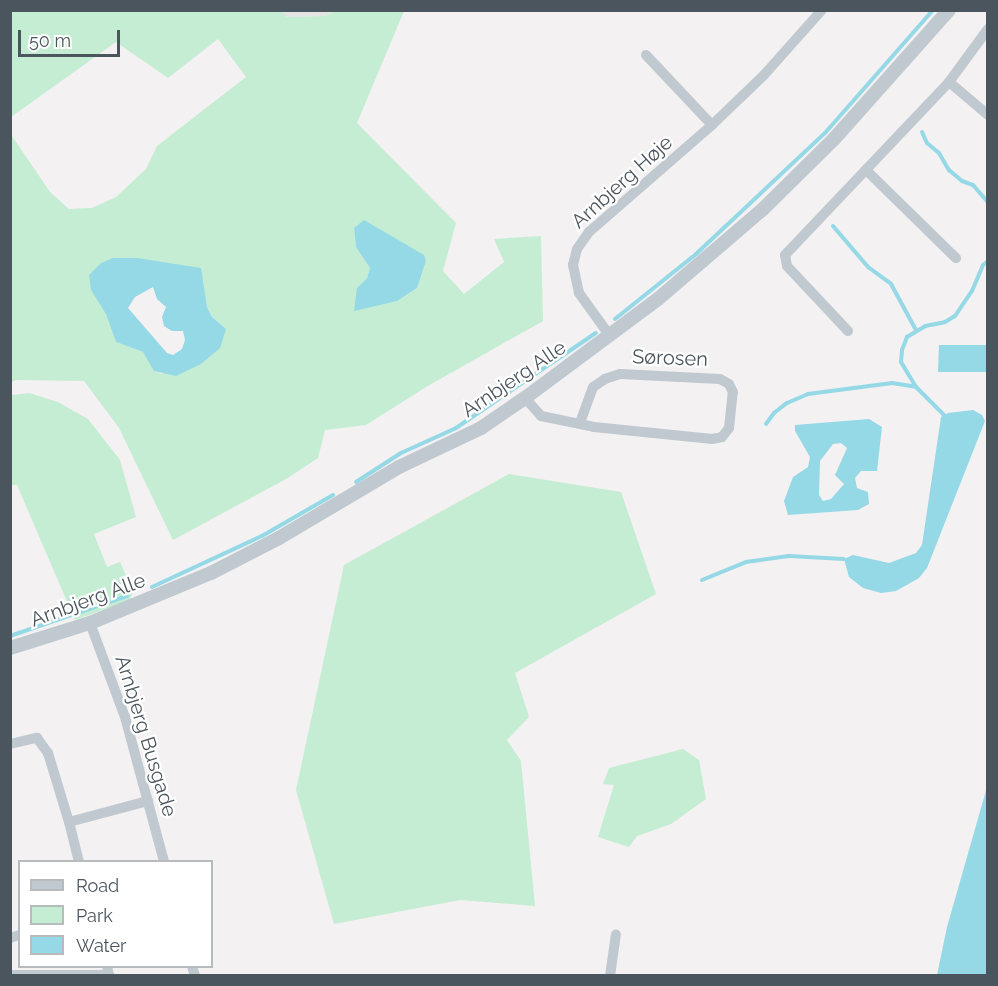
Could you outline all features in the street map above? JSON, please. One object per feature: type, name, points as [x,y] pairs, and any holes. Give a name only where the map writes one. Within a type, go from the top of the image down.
[{"type":"street","name":"Arnbjerg Høje","points":[[610,336],[579,293],[573,265],[577,249],[589,232],[712,125],[764,75],[822,10]]},
{"type":"street","name":"Arnbjerg Alle","points":[[10,648],[90,623],[211,573],[279,538],[399,467],[481,428],[525,399],[700,265],[806,167],[912,54],[949,10]]},
{"type":"street","points":[[848,331],[787,266],[785,255],[949,82],[987,29]]},
{"type":"street","points":[[646,55],[712,125]]},
{"type":"street","points":[[949,82],[987,115]]},
{"type":"street","points":[[866,170],[956,258]]},
{"type":"street","name":"Sørosen","points":[[525,399],[542,416],[580,422],[594,427],[712,439],[722,437],[729,428],[733,393],[729,384],[720,379],[620,374],[605,379],[593,387],[580,422]]},
{"type":"street","name":"Arnbjerg Busgade","points":[[90,623],[115,685],[164,860]]},
{"type":"street","points":[[10,744],[37,738],[48,753],[79,860]]},
{"type":"street","points":[[69,822],[148,801]]},
{"type":"street","points":[[610,975],[616,934]]},
{"type":"street","points":[[10,975],[109,975],[107,968]]},
{"type":"shaded area","points":[[281,11],[337,11],[324,16],[285,17]]},
{"type":"green space","points":[[281,10],[286,17],[324,16],[337,11],[404,11],[357,123],[456,223],[443,271],[464,294],[504,262],[494,239],[541,236],[543,321],[426,387],[366,425],[325,430],[318,458],[286,479],[173,540],[119,428],[84,381],[17,380],[11,382],[10,133],[50,192],[69,209],[92,208],[116,197],[146,169],[157,146],[246,77],[218,39],[168,78],[116,42],[11,117],[11,11]],"holes":[[[364,221],[423,255],[426,261],[417,288],[397,301],[357,288],[367,278],[370,268],[356,247],[354,228]],[[200,268],[207,307],[212,317],[226,329],[162,374],[155,371],[143,352],[116,342],[107,314],[91,290]]]},
{"type":"green space","points":[[29,393],[58,402],[88,419],[120,460],[136,517],[94,534],[107,567],[120,562],[133,591],[130,600],[75,620],[17,485],[11,485],[11,395]]},
{"type":"green space","points":[[509,474],[621,492],[656,594],[515,673],[529,717],[507,740],[521,761],[535,906],[460,900],[334,924],[296,790],[344,565]]},
{"type":"green space","points":[[683,749],[699,760],[706,799],[671,824],[637,836],[629,847],[598,837],[614,785],[603,784],[609,768]]},
{"type":"water","points":[[364,220],[424,255],[426,261],[417,288],[397,301],[354,311],[357,288],[367,278],[370,268],[356,247],[354,228]]},
{"type":"water","points":[[113,258],[137,258],[201,268],[207,307],[212,317],[226,329],[220,348],[201,364],[176,376],[154,371],[143,352],[116,342],[106,314],[91,290],[89,275],[101,263]],"holes":[[[153,287],[157,299],[166,307],[162,317],[164,326],[172,331],[183,331],[185,340],[182,349],[173,355],[167,353],[128,308],[135,297]]]},
{"type":"water","points":[[939,345],[987,345],[987,372],[938,372]]},
{"type":"water","points":[[973,410],[982,415],[985,421],[927,568],[919,578],[896,591],[881,593],[863,588],[849,577],[844,559],[853,555],[889,563],[916,553],[922,545],[941,417],[948,413]]},
{"type":"water","points":[[869,419],[882,427],[877,471],[861,471],[855,478],[857,488],[868,492],[869,504],[858,510],[788,515],[784,501],[793,477],[808,467],[810,457],[795,431],[795,425]],"holes":[[[841,443],[847,448],[835,475],[844,484],[831,499],[823,501],[819,495],[820,461],[833,444]]]},
{"type":"water","points":[[987,787],[987,975],[937,975],[947,927]]},
{"type":"waterway","points":[[615,319],[696,254],[825,133],[933,10]]},
{"type":"waterway","points":[[922,132],[927,143],[939,153],[949,170],[962,181],[973,185],[988,202]]},
{"type":"waterway","points":[[833,226],[868,267],[891,284],[916,330]]},
{"type":"waterway","points":[[916,387],[901,362],[902,350],[907,337],[925,326],[945,322],[955,316],[972,291],[983,265],[988,261]]},
{"type":"waterway","points":[[356,482],[401,453],[456,428],[596,333]]},
{"type":"waterway","points":[[766,424],[774,413],[787,403],[808,394],[892,383],[916,387],[944,415]]},
{"type":"waterway","points":[[152,587],[262,536],[333,495]]},
{"type":"waterway","points":[[702,580],[746,562],[789,556],[844,559]]},
{"type":"waterway","points":[[10,636],[127,596]]}]
